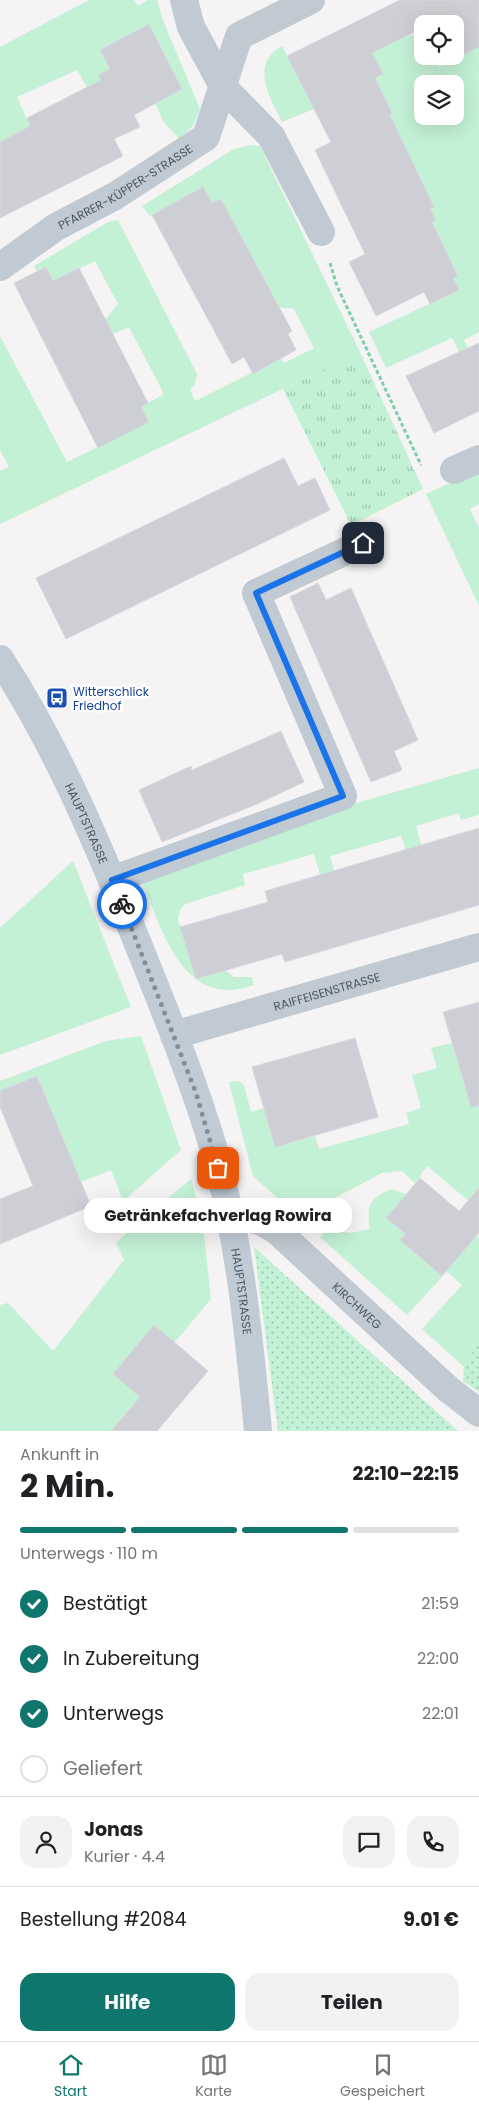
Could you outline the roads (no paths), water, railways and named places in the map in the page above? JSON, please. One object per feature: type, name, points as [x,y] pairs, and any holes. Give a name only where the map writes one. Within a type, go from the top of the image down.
[{"type":"main road","name":"HAUPTSTRASSE","points":[[0,659],[33,710],[73,790],[112,880],[174,1035],[214,1152],[229,1214],[243,1294],[258,1431]]},
{"type":"street","points":[[184,0],[191,27],[224,88],[271,136],[321,232]]},
{"type":"street","name":"PFARRER-KÜPPER-STRASSE","points":[[0,267],[56,227],[115,196],[206,137],[224,88],[239,36],[312,0]]},
{"type":"street","points":[[454,470],[479,459]]},
{"type":"street","points":[[112,880],[343,796],[256,593],[363,543]]},
{"type":"street","name":"RAIFFEISENSTRASSE","points":[[174,1035],[479,947]]},
{"type":"street","name":"KIRCHWEG","points":[[229,1214],[260,1221],[276,1230],[448,1389],[479,1413]]},
{"type":"place","name":"Witterschlick Friedhof","points":[[57,698]]},
{"type":"place","name":"Getränkefachverlag Rowira","points":[[218,1168]]}]
